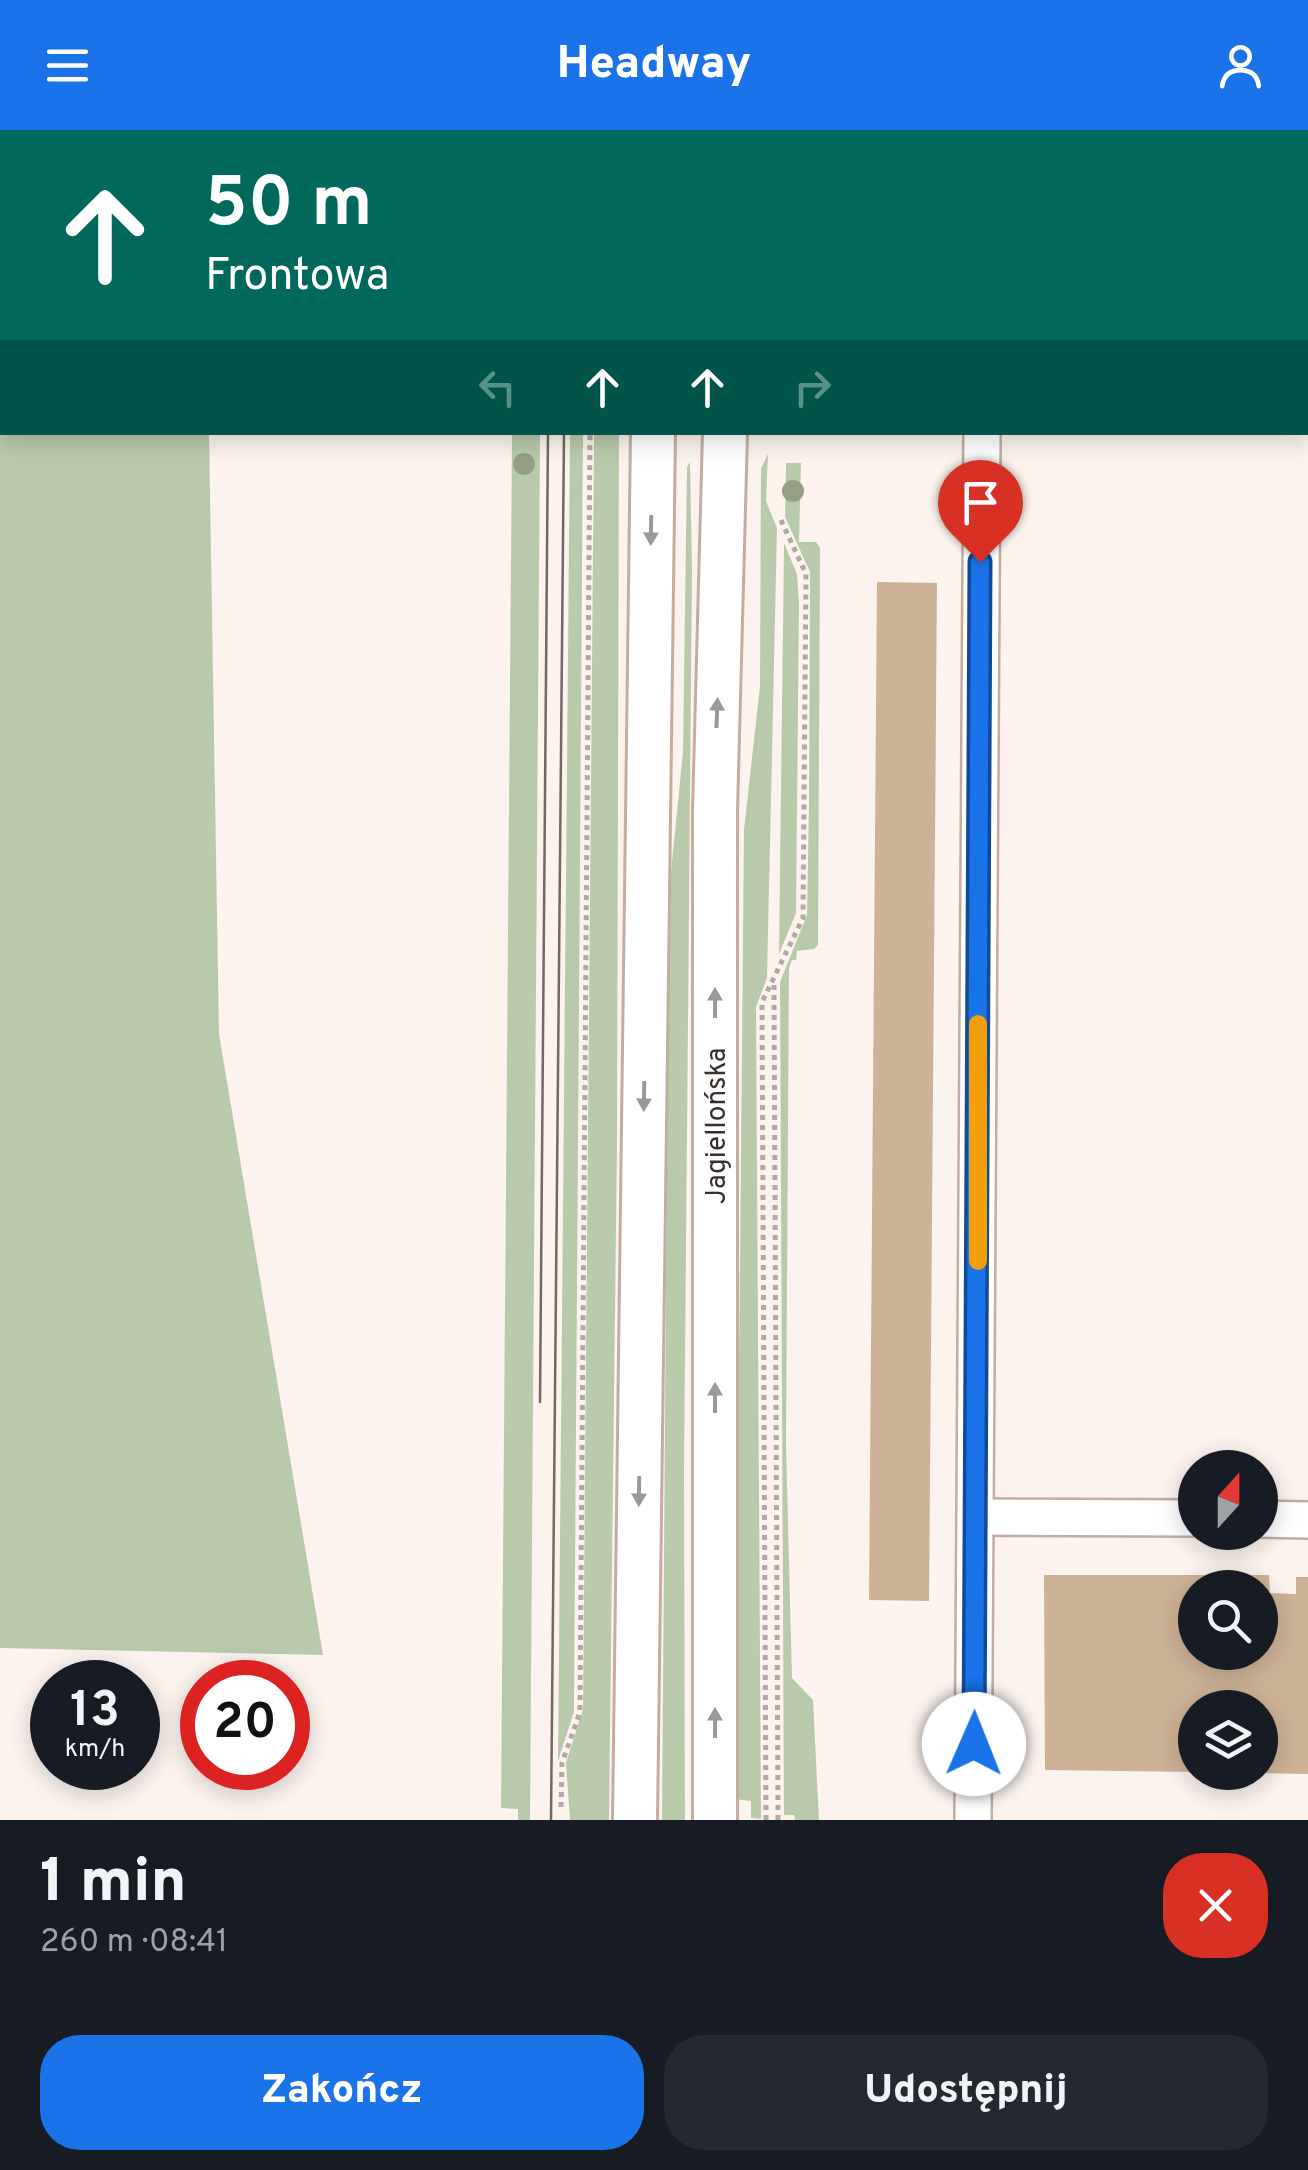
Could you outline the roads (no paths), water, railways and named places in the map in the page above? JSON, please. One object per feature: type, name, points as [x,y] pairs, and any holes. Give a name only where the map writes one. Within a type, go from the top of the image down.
[{"type":"main road","points":[[636,1820],[653,435]]},
{"type":"main road","name":"Jagiellońska","points":[[714,1820],[714,811],[725,435]]},
{"type":"lane","points":[[972,1820],[982,435]]},
{"type":"lane","points":[[977,1517],[1178,1518]]},
{"type":"lane","points":[[1278,1519],[1308,1520]]},
{"type":"tram line","points":[[540,1402],[548,435]]},
{"type":"tram line","points":[[551,1820],[564,435]]}]
